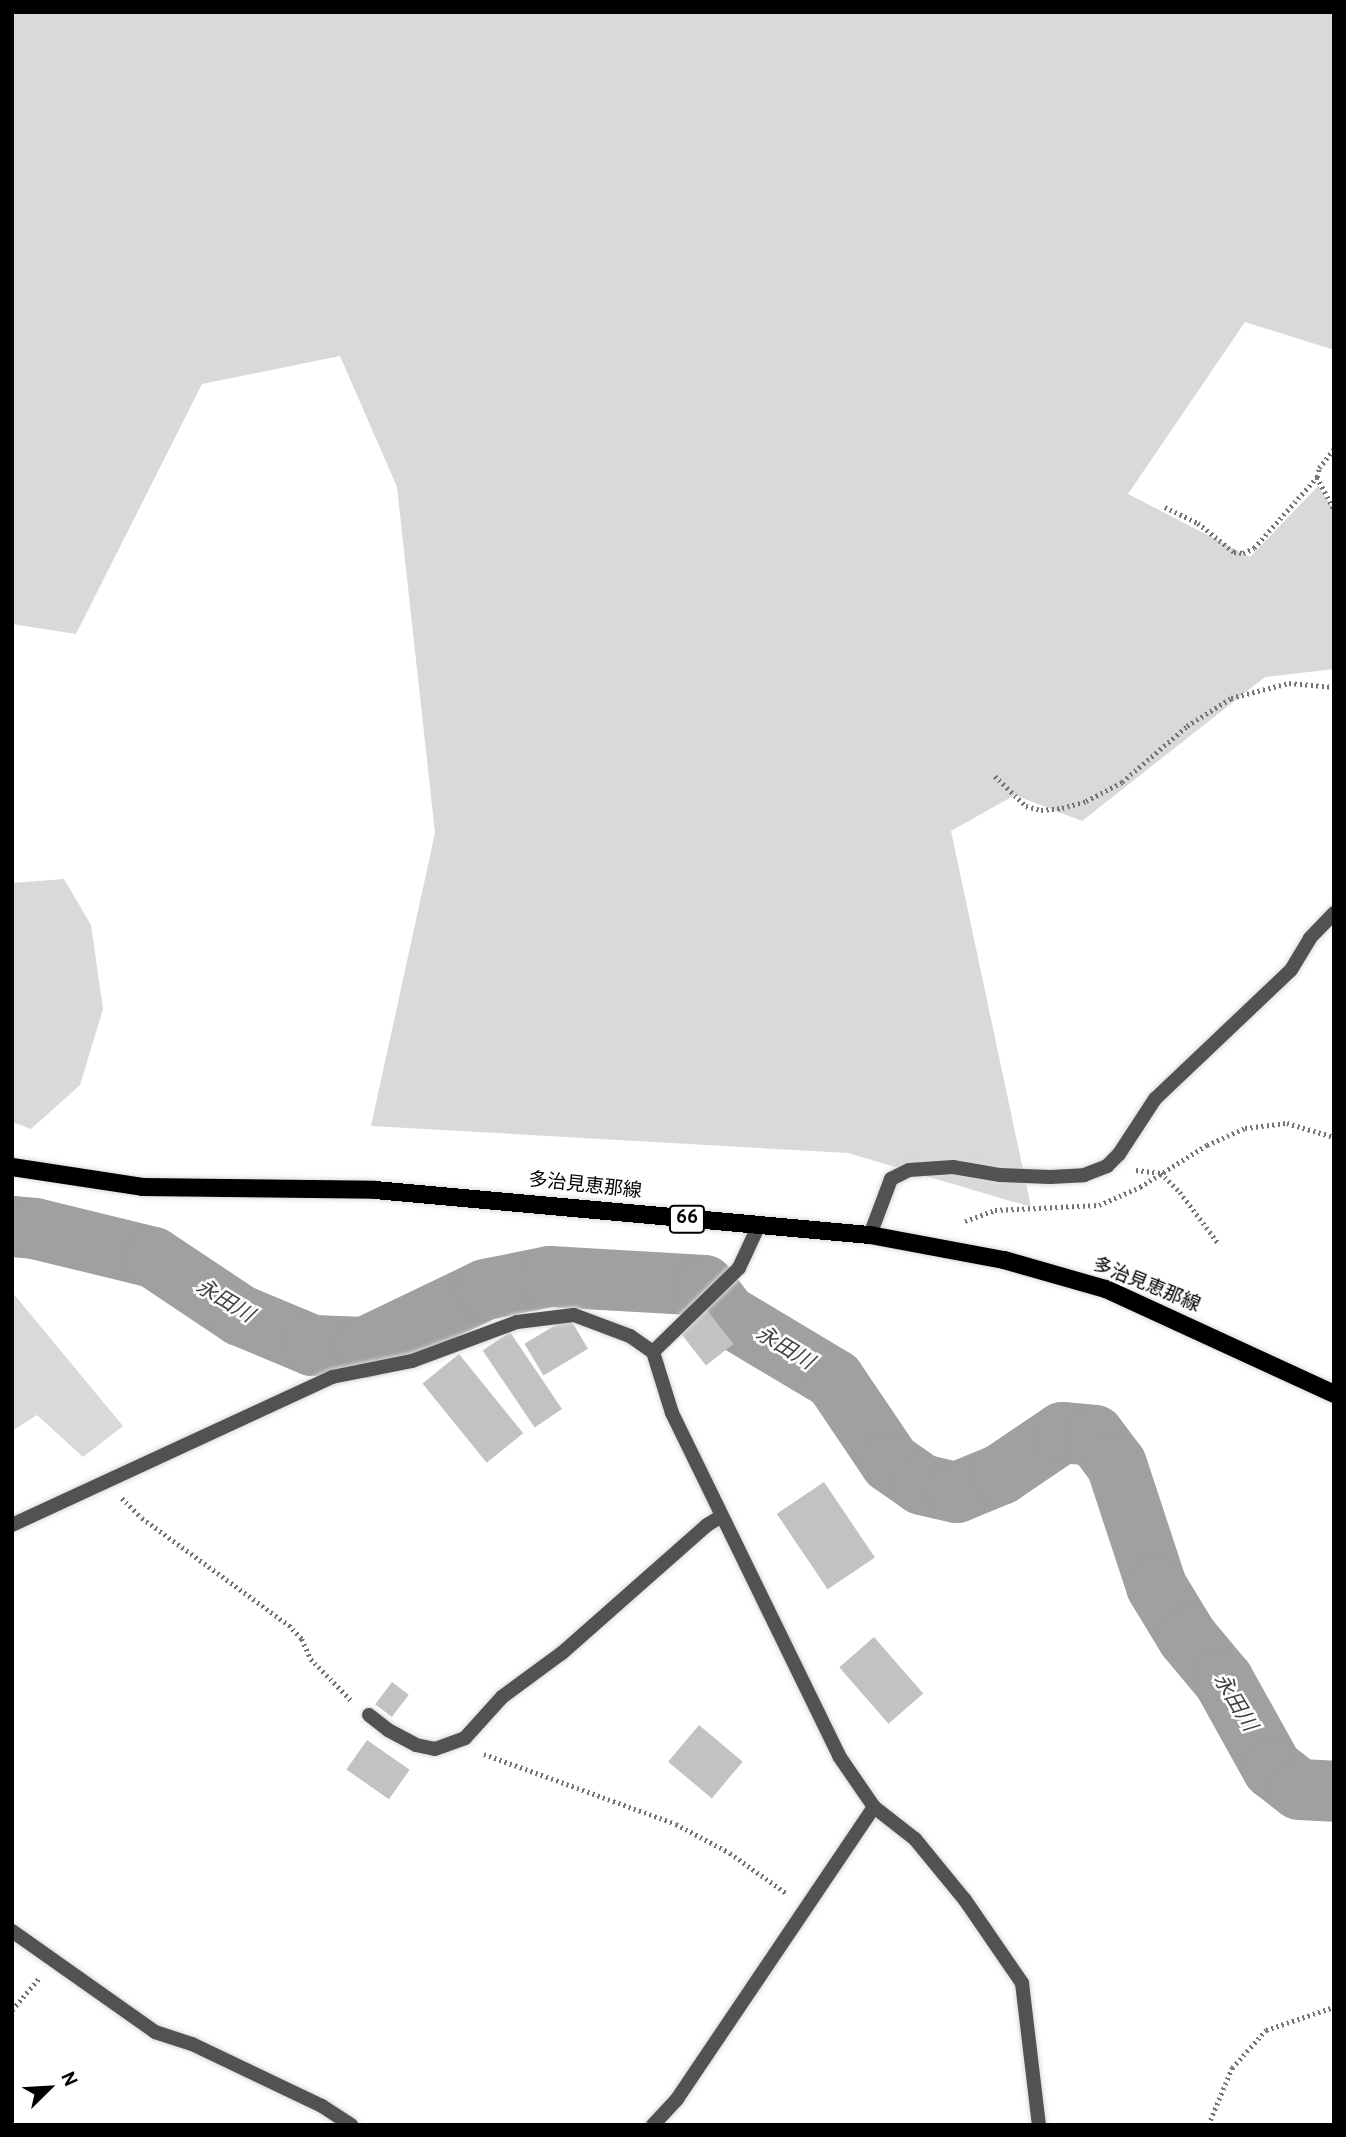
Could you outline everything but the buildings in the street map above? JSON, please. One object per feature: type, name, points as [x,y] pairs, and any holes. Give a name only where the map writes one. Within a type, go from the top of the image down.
[{"type":"main road","name":"多治見恵那線","points":[[12,1167],[142,1187],[375,1190],[528,1201],[758,1227],[870,1235],[1004,1260],[1106,1289],[1334,1394]]},
{"type":"street","points":[[870,1235],[891,1179],[909,1170],[953,1167],[1000,1175],[1050,1177],[1084,1175],[1107,1166],[1119,1154],[1155,1099],[1291,970],[1310,938],[1334,913]]},
{"type":"street","points":[[653,1352],[738,1268],[758,1227]]},
{"type":"street","points":[[12,1525],[332,1377],[412,1362],[517,1322],[574,1315],[630,1336],[653,1352],[672,1413],[839,1756],[874,1807],[915,1839],[965,1900],[1022,1983],[1039,2125]]},
{"type":"street","points":[[369,1715],[416,1745],[435,1749],[465,1738],[502,1697],[562,1653],[706,1525],[722,1516]]},
{"type":"street","points":[[653,2125],[677,2099],[803,1907],[874,1807]]},
{"type":"street","points":[[12,1931],[155,2032],[192,2045],[323,2106],[351,2125]]},
{"type":"path","points":[[1165,508],[1198,523],[1234,552],[1243,553],[1254,548],[1317,477],[1319,468],[1334,449]]},
{"type":"path","points":[[1317,477],[1334,509]]},
{"type":"path","points":[[995,776],[1026,806],[1041,810],[1062,808],[1086,801],[1122,782],[1187,726],[1231,698],[1289,682],[1334,687]]},
{"type":"path","points":[[965,1221],[995,1210],[1099,1205],[1140,1187],[1207,1145],[1245,1128],[1287,1123],[1334,1138]]},
{"type":"path","points":[[1107,1166],[1161,1173],[1181,1192],[1219,1244]]},
{"type":"path","points":[[109,1481],[142,1518],[289,1625],[302,1639],[311,1659],[369,1715]]},
{"type":"path","points":[[465,1738],[480,1753],[676,1824],[740,1860],[803,1907]]},
{"type":"path","points":[[12,2010],[54,1961]]},
{"type":"path","points":[[1208,2125],[1233,2068],[1266,2030],[1334,2007]]},
{"type":"shaded area","points":[[12,12],[1334,12],[1334,350],[1245,322],[1128,494],[1250,557],[1318,486],[1334,510],[1334,669],[1265,677],[1082,821],[1015,795],[951,831],[1031,1207],[848,1153],[371,1126],[435,833],[397,487],[340,356],[202,384],[76,634],[12,624]]},
{"type":"shaded area","points":[[64,879],[91,925],[103,1009],[80,1085],[31,1129],[12,1122],[12,883]]},
{"type":"shaded area","points":[[12,1292],[123,1426],[83,1457],[37,1415],[12,1431]]},
{"type":"waterway","name":"永田川","points":[[12,1226],[34,1228],[153,1257],[240,1315],[312,1345],[364,1347],[485,1289],[549,1276],[704,1285],[727,1315],[834,1379],[890,1462],[921,1484],[956,1492],[1000,1474],[1062,1432],[1094,1435],[1116,1464],[1156,1586],[1187,1637],[1223,1680],[1272,1768],[1299,1789],[1334,1791]]}]
